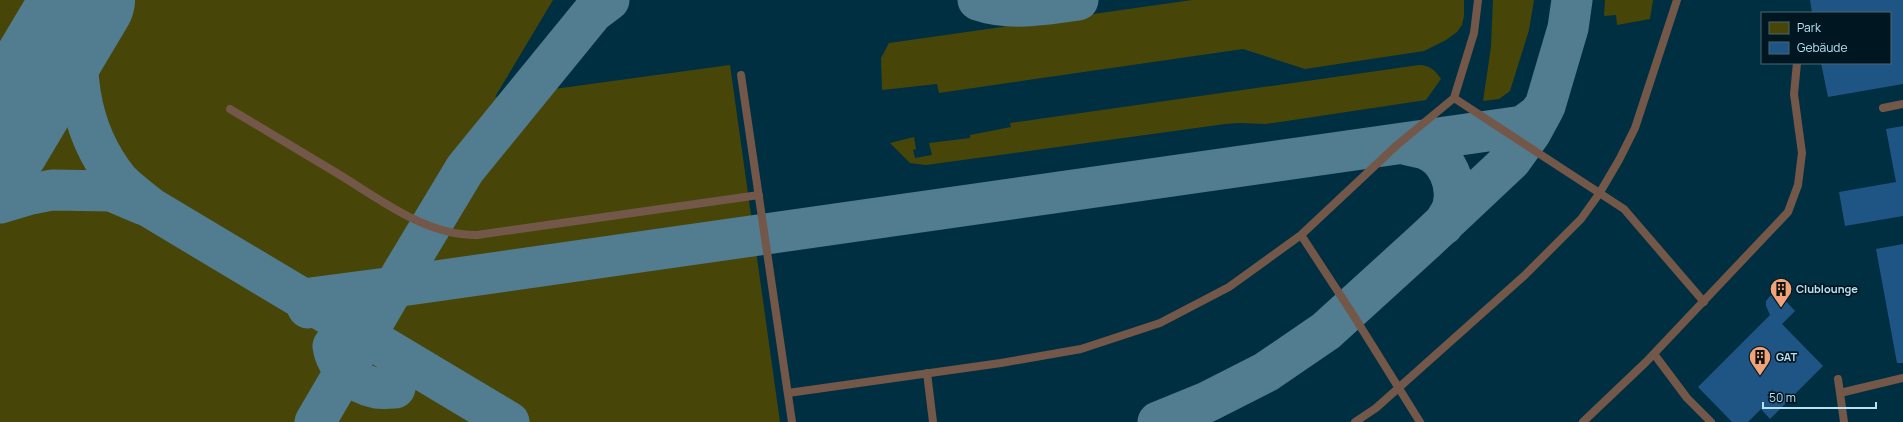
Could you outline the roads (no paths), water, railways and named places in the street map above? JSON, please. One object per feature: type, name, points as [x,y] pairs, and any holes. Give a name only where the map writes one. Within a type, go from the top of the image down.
[{"type":"lane","points":[[788,392],[927,373],[1081,349],[1160,323],[1229,287],[1301,235],[1397,145],[1454,98],[1474,33],[1478,0]]},
{"type":"lane","points":[[1355,422],[1376,408],[1525,275],[1581,219],[1599,194],[1619,160],[1635,128],[1677,0]]},
{"type":"lane","points":[[1583,422],[1654,354],[1788,212],[1798,185],[1802,153],[1794,94],[1797,64]]},
{"type":"lane","points":[[742,75],[792,422]]},
{"type":"lane","points":[[1454,98],[1624,209],[1704,302]]},
{"type":"lane","points":[[1883,108],[1903,104]]},
{"type":"lane","points":[[230,109],[410,217],[448,233],[462,236],[759,195]]},
{"type":"lane","points":[[1301,235],[1420,422]]},
{"type":"lane","points":[[1654,354],[1687,398],[1711,422]]},
{"type":"lane","points":[[927,373],[933,422]]},
{"type":"lane","points":[[1840,393],[1903,378]]},
{"type":"lane","points":[[1838,380],[1844,422]]},
{"type":"place","name":"Clublounge","points":[[1781,308]]},
{"type":"place","name":"GAT","points":[[1760,376]]}]
